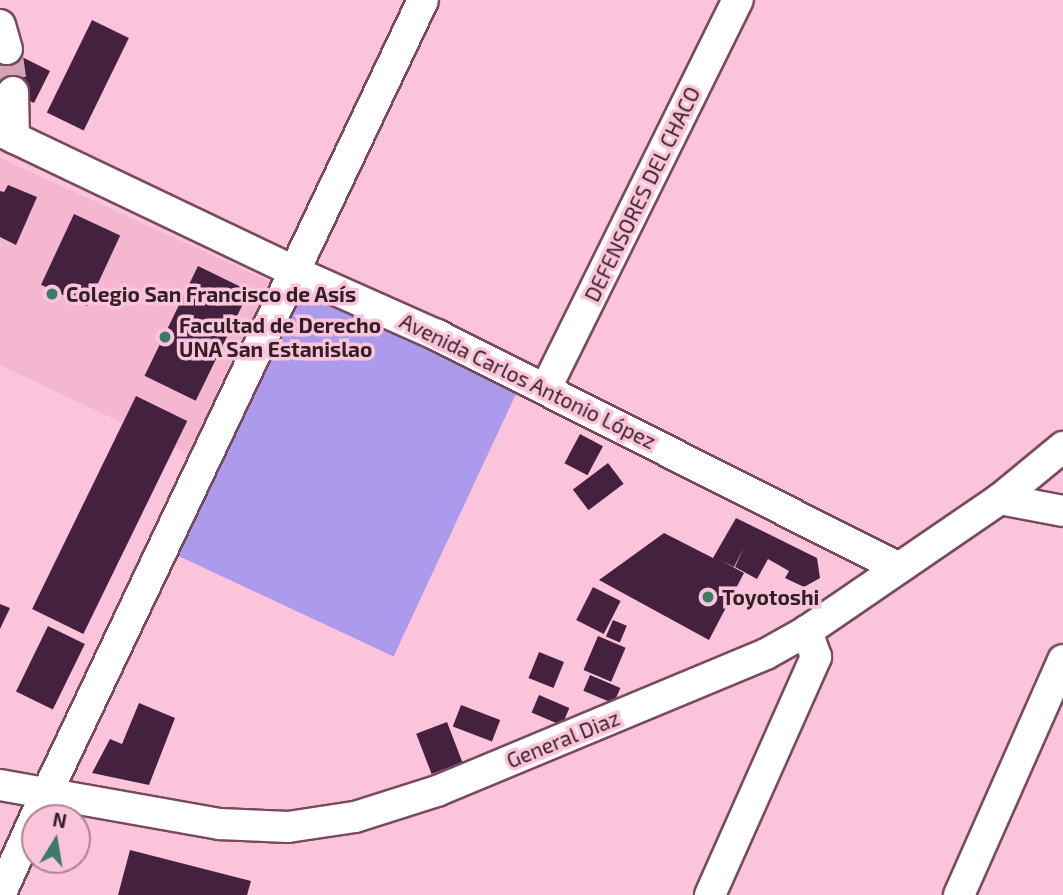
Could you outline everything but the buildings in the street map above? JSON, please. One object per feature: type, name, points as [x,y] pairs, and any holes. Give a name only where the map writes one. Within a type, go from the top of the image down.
[{"type":"street","points":[[42,804],[423,0]]},
{"type":"street","name":"DEFENSORES DEL CHACO","points":[[547,388],[738,0]]},
{"type":"street","points":[[7,135],[13,92]]},
{"type":"street","name":"Avenida Carlos Antonio López","points":[[7,135],[547,388],[899,568]]},
{"type":"street","name":"General Diaz","points":[[91,814],[288,827],[355,817],[438,791],[766,653],[807,631],[1000,499],[1063,447]]},
{"type":"street","points":[[1000,499],[1063,511]]},
{"type":"street","points":[[710,895],[816,657],[807,631]]},
{"type":"street","points":[[958,895],[1063,660]]},
{"type":"street","name":"General Diaz","points":[[0,785],[30,804]]},
{"type":"street","points":[[0,895],[21,849]]},
{"type":"shaded area","points":[[0,158],[273,283],[190,455],[0,365]]},
{"type":"shaded area","points":[[299,289],[517,391],[394,656],[175,555]]},
{"type":"tunnel","points":[[7,49],[13,92]]},
{"type":"place","name":"Colegio San Francisco de Asís","points":[[52,294]]},
{"type":"place","name":"Facultad de Derecho UNA San Estanislao","points":[[165,337]]},
{"type":"place","name":"Toyotoshi","points":[[708,597]]}]
